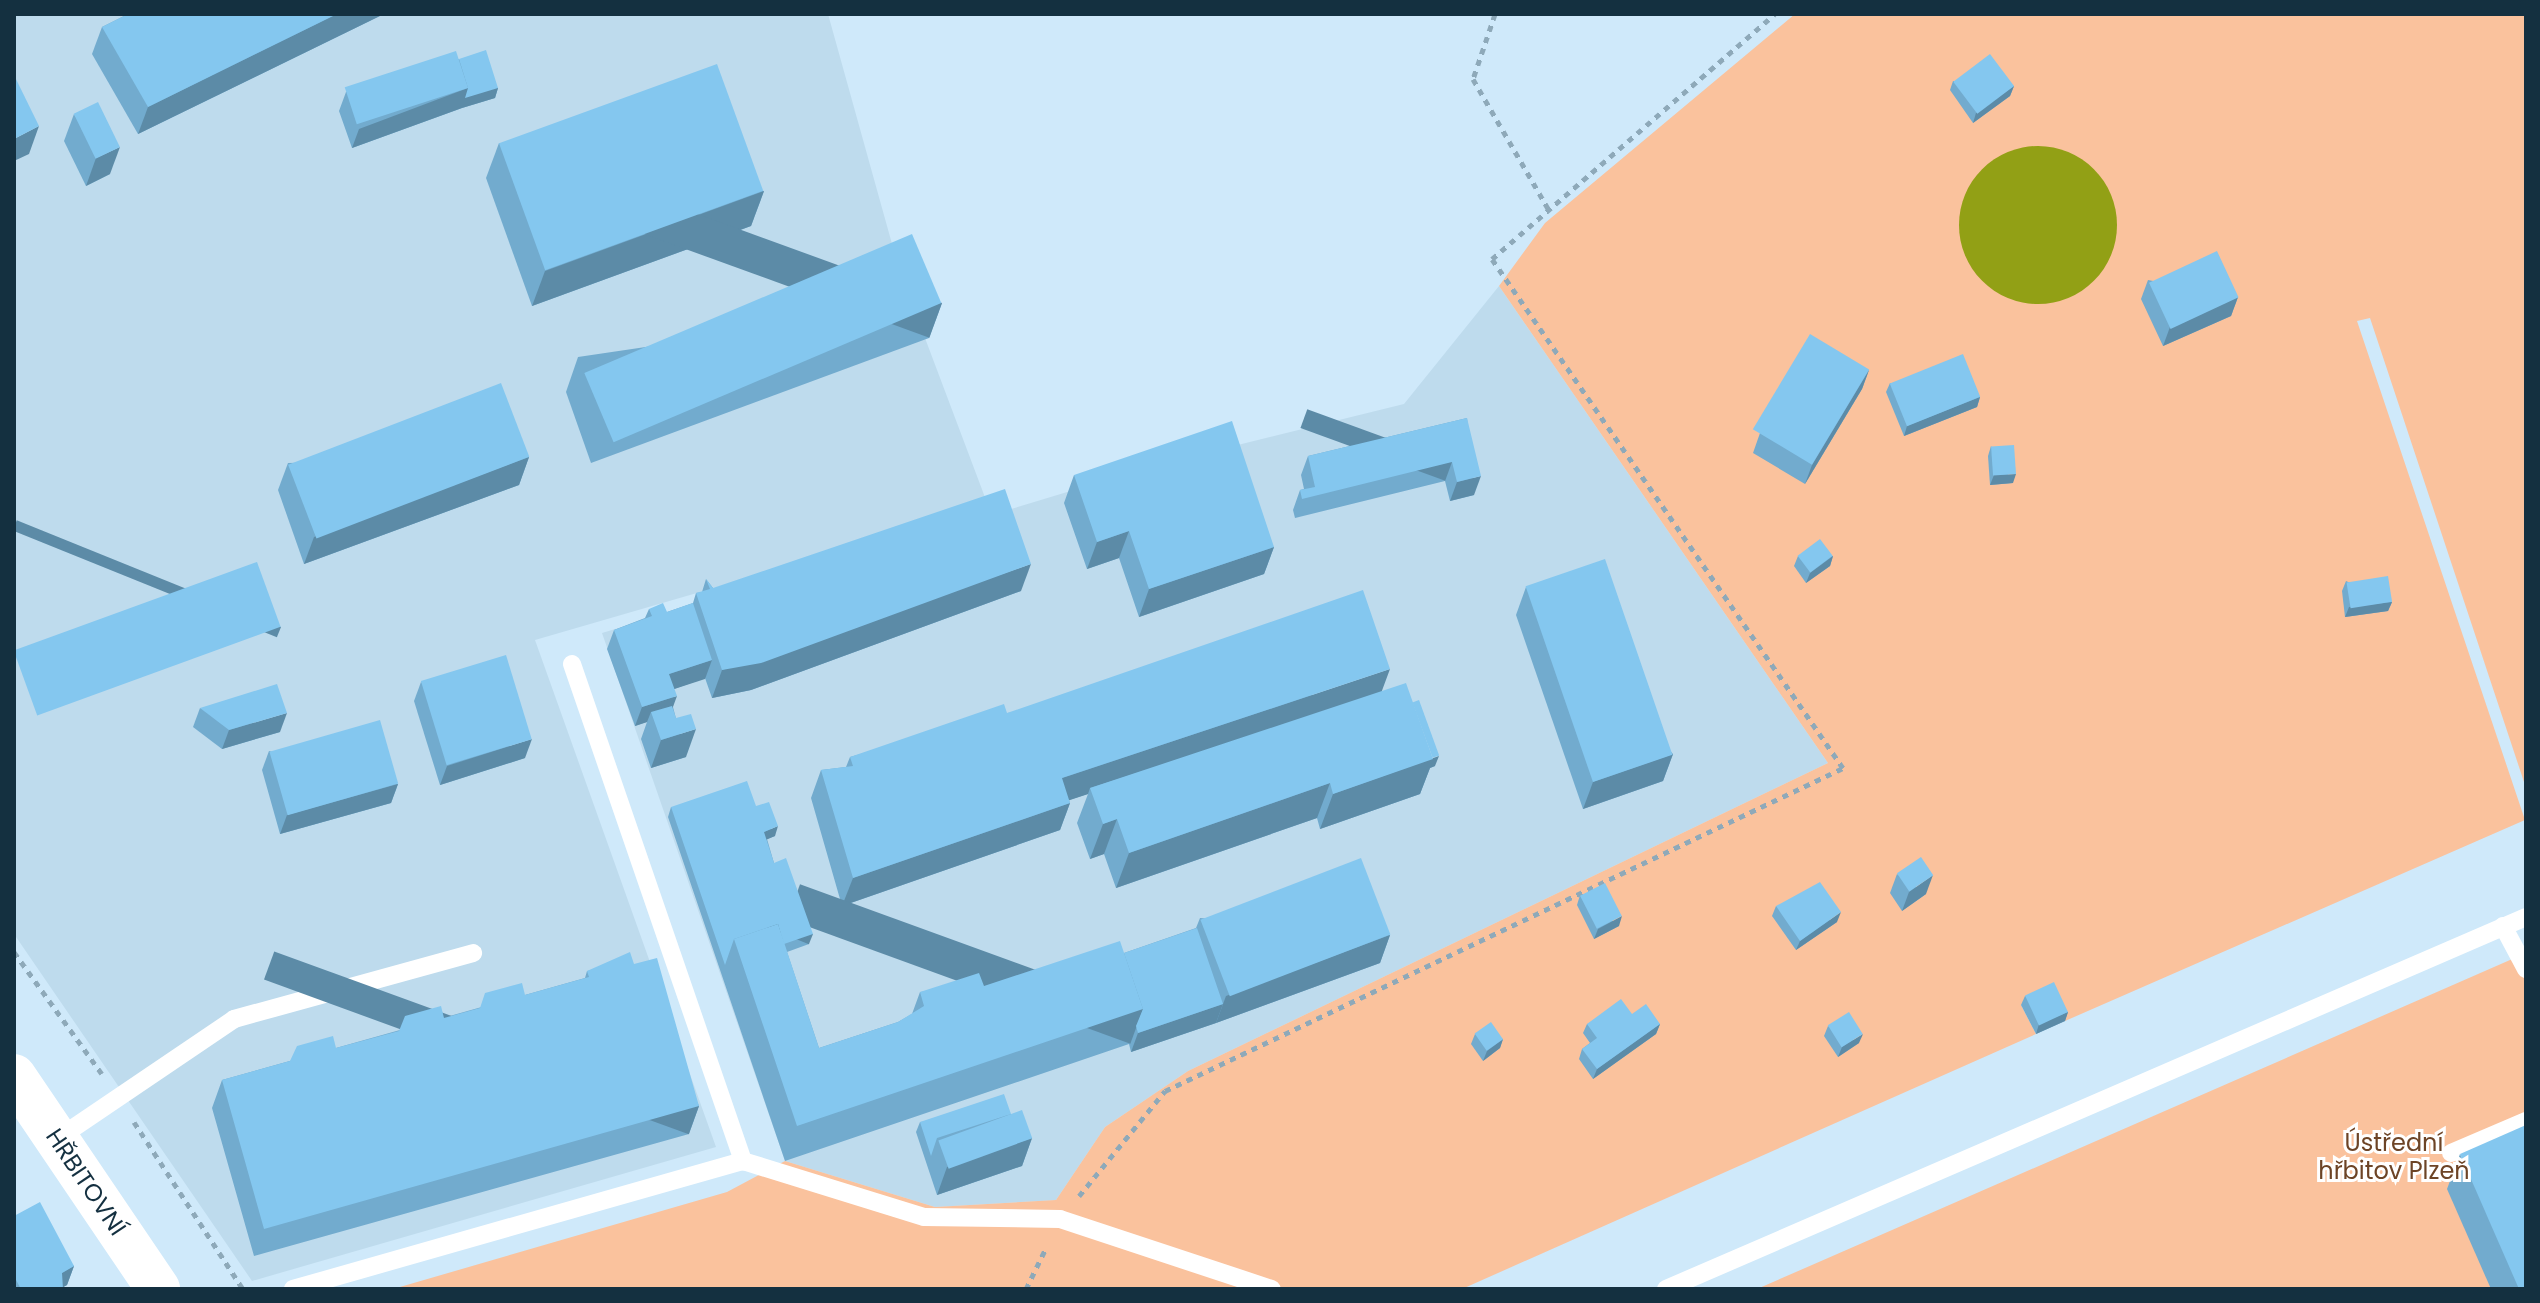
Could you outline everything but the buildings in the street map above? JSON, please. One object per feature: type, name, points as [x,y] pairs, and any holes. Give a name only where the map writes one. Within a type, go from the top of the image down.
[{"type":"street","name":"HŘBITOVNÍ","points":[[14,1076],[158,1289]]},
{"type":"lane","points":[[572,664],[743,1161]]},
{"type":"lane","points":[[1666,1289],[2526,917]]},
{"type":"lane","points":[[2503,926],[2526,969]]},
{"type":"lane","points":[[57,1139],[234,1019],[473,953]]},
{"type":"lane","points":[[2451,1153],[2526,1121]]},
{"type":"lane","points":[[293,1289],[743,1161],[924,1217],[1060,1219],[1272,1289]]},
{"type":"path","points":[[1495,14],[1473,79],[1549,210]]},
{"type":"path","points":[[1026,1289],[1060,1219],[1165,1091],[1843,768],[1492,259],[1775,14]]},
{"type":"shaded area","points":[[14,14],[828,14],[899,269],[989,508],[535,640],[716,1147],[252,1281],[14,934]]},
{"type":"shaded area","points":[[2038,146],[2068,152],[2094,169],[2111,195],[2117,225],[2111,255],[2094,281],[2068,298],[2038,304],[2008,298],[1982,281],[1965,255],[1959,225],[1965,195],[1982,169],[2008,152]]},
{"type":"shaded area","points":[[1499,286],[1828,763],[1188,1071],[1105,1127],[1056,1200],[935,1207],[785,1161],[602,633],[1153,466],[1404,404]]},
{"type":"green space","points":[[1795,14],[2526,14],[2526,788],[2370,318],[2357,321],[2525,820],[2065,1021],[2051,992],[2021,1005],[2036,1034],[1462,1289],[393,1289],[727,1192],[785,1161],[935,1207],[1056,1200],[1105,1127],[1188,1071],[1828,763],[1499,286],[1545,223]]},
{"type":"green space","name":"Ústřední hřbitov Plzeň","points":[[2526,953],[2526,1289],[1757,1289],[2261,1069]]}]
